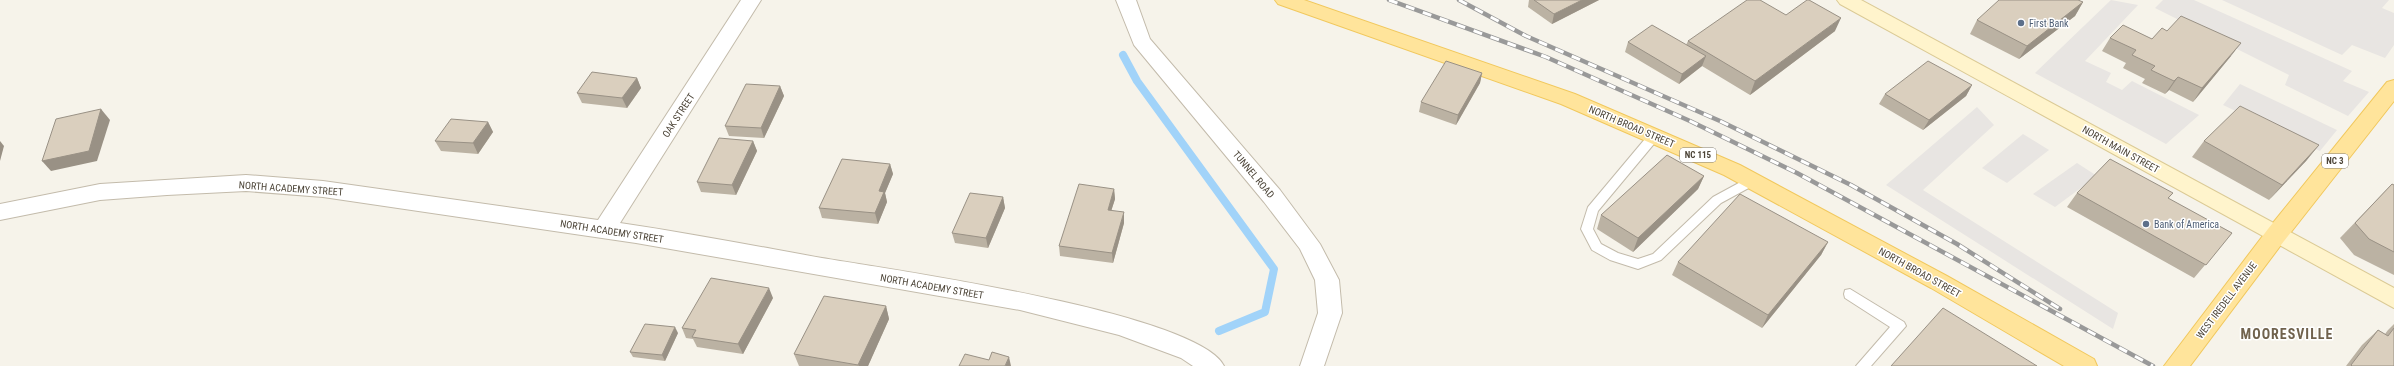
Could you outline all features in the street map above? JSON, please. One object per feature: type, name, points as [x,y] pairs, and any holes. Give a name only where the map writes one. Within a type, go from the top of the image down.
[{"type":"main road","name":"NORTH BROAD STREET","points":[[1285,0],[1568,98],[1654,136],[1752,181],[1939,282],[2085,366]]},
{"type":"main road","name":"NORTH MAIN STREET","points":[[1847,0],[2394,299]]},
{"type":"main road","name":"NC 3","points":[[2276,235],[2394,87]]},
{"type":"main road","name":"WEST IREDELL AVENUE","points":[[2176,366],[2276,235]]},
{"type":"street","name":"OAK STREET","points":[[604,230],[751,0]]},
{"type":"street","name":"TUNNEL ROAD","points":[[1126,0],[1141,42],[1272,196],[1310,244],[1327,280],[1330,313],[1312,366]]},
{"type":"street","name":"NORTH ACADEMY STREET","points":[[0,212],[100,192],[246,183],[323,189],[604,230],[1020,301],[1122,326],[1190,351],[1212,366]]},
{"type":"lane","points":[[1654,136],[1592,210],[1587,229],[1596,247],[1614,257],[1638,264],[1657,257],[1717,200],[1752,181]]},
{"type":"lane","points":[[1850,294],[1899,326],[1863,366]]},
{"type":"shaded area","points":[[2111,0],[2138,5],[2085,61],[2111,73],[2106,82],[2122,90],[2132,81],[2199,115],[2166,144],[2035,73]]},
{"type":"shaded area","points":[[2163,0],[2194,0],[2352,71],[2343,81],[2369,92],[2348,116],[2285,85],[2289,75],[2155,8]]},
{"type":"shaded area","points":[[2222,0],[2389,0],[2382,8],[2394,13],[2394,45],[2385,58],[2352,45],[2342,55]]},
{"type":"shaded area","points":[[2240,84],[2337,130],[2320,151],[2223,105]]},
{"type":"shaded area","points":[[1977,107],[1994,125],[1923,190],[2118,313],[2113,329],[1886,185]]},
{"type":"shaded area","points":[[2023,134],[2049,150],[2007,183],[1982,168]]},
{"type":"shaded area","points":[[2077,163],[2097,176],[2055,207],[2033,194]]},
{"type":"building","points":[[1534,0],[1582,0],[1554,14]]},
{"type":"building","points":[[1747,0],[1760,0],[1786,15],[1809,0],[1841,18],[1755,81],[1688,41]]},
{"type":"building","points":[[1999,0],[2078,0],[2083,2],[2027,46],[1977,20]]},
{"type":"building","points":[[2181,16],[2241,43],[2202,88],[2178,77],[2174,81],[2151,70],[2155,66],[2132,55],[2136,50],[2110,38],[2123,25],[2152,39],[2162,28],[2167,31]]},
{"type":"building","points":[[1652,25],[1706,56],[1682,74],[1628,42]]},
{"type":"building","points":[[1446,61],[1482,73],[1458,115],[1421,102]]},
{"type":"building","points":[[1928,61],[1972,85],[1929,120],[1885,94]]},
{"type":"building","points":[[592,72],[637,78],[622,98],[577,93]]},
{"type":"building","points":[[746,84],[780,86],[761,128],[725,126]]},
{"type":"building","points":[[2240,106],[2319,145],[2282,185],[2204,141]]},
{"type":"building","points":[[101,109],[89,151],[42,161],[56,119]]},
{"type":"building","points":[[451,119],[488,122],[473,143],[435,141]]},
{"type":"building","points":[[719,138],[753,141],[732,185],[697,182]]},
{"type":"building","points":[[1667,155],[1704,176],[1638,238],[1601,215]]},
{"type":"building","points":[[842,159],[890,164],[879,191],[884,192],[875,213],[819,208]]},
{"type":"building","points":[[2110,159],[2173,193],[2168,198],[2232,233],[2206,265],[2077,193]]},
{"type":"building","points":[[1079,184],[1114,189],[1108,210],[1124,212],[1112,253],[1059,246]]},
{"type":"building","points":[[2392,184],[2394,185],[2394,252],[2369,239],[2355,223]]},
{"type":"building","points":[[970,193],[1003,197],[986,238],[952,233]]},
{"type":"building","points":[[1740,194],[1828,242],[1768,315],[1678,262]]},
{"type":"building","points":[[711,278],[769,288],[738,344],[692,337],[696,330],[682,328]]},
{"type":"building","points":[[824,296],[886,306],[858,365],[794,354]]},
{"type":"building","points":[[1943,308],[2037,366],[1891,366]]},
{"type":"building","points":[[645,324],[675,327],[662,355],[630,352]]},
{"type":"building","points":[[2394,328],[2394,366],[2351,365],[2378,330],[2388,336]]},
{"type":"building","points":[[992,352],[1009,357],[1005,366],[959,366],[965,354],[989,360]]},
{"type":"waterway","points":[[1123,55],[1137,81],[1274,269],[1265,312],[1219,331]]},
{"type":"railway","points":[[1389,0],[1546,57],[1690,121],[1797,173],[2153,366]]},
{"type":"railway","points":[[1459,0],[1526,36],[1720,121],[1851,185],[1957,244],[2060,309]]},
{"type":"place","name":"First Bank","points":[[2021,23]]},
{"type":"place","name":"Bank of America","points":[[2146,224]]},
{"type":"district","name":"MOORESVILLE","points":[[2287,334]]}]
